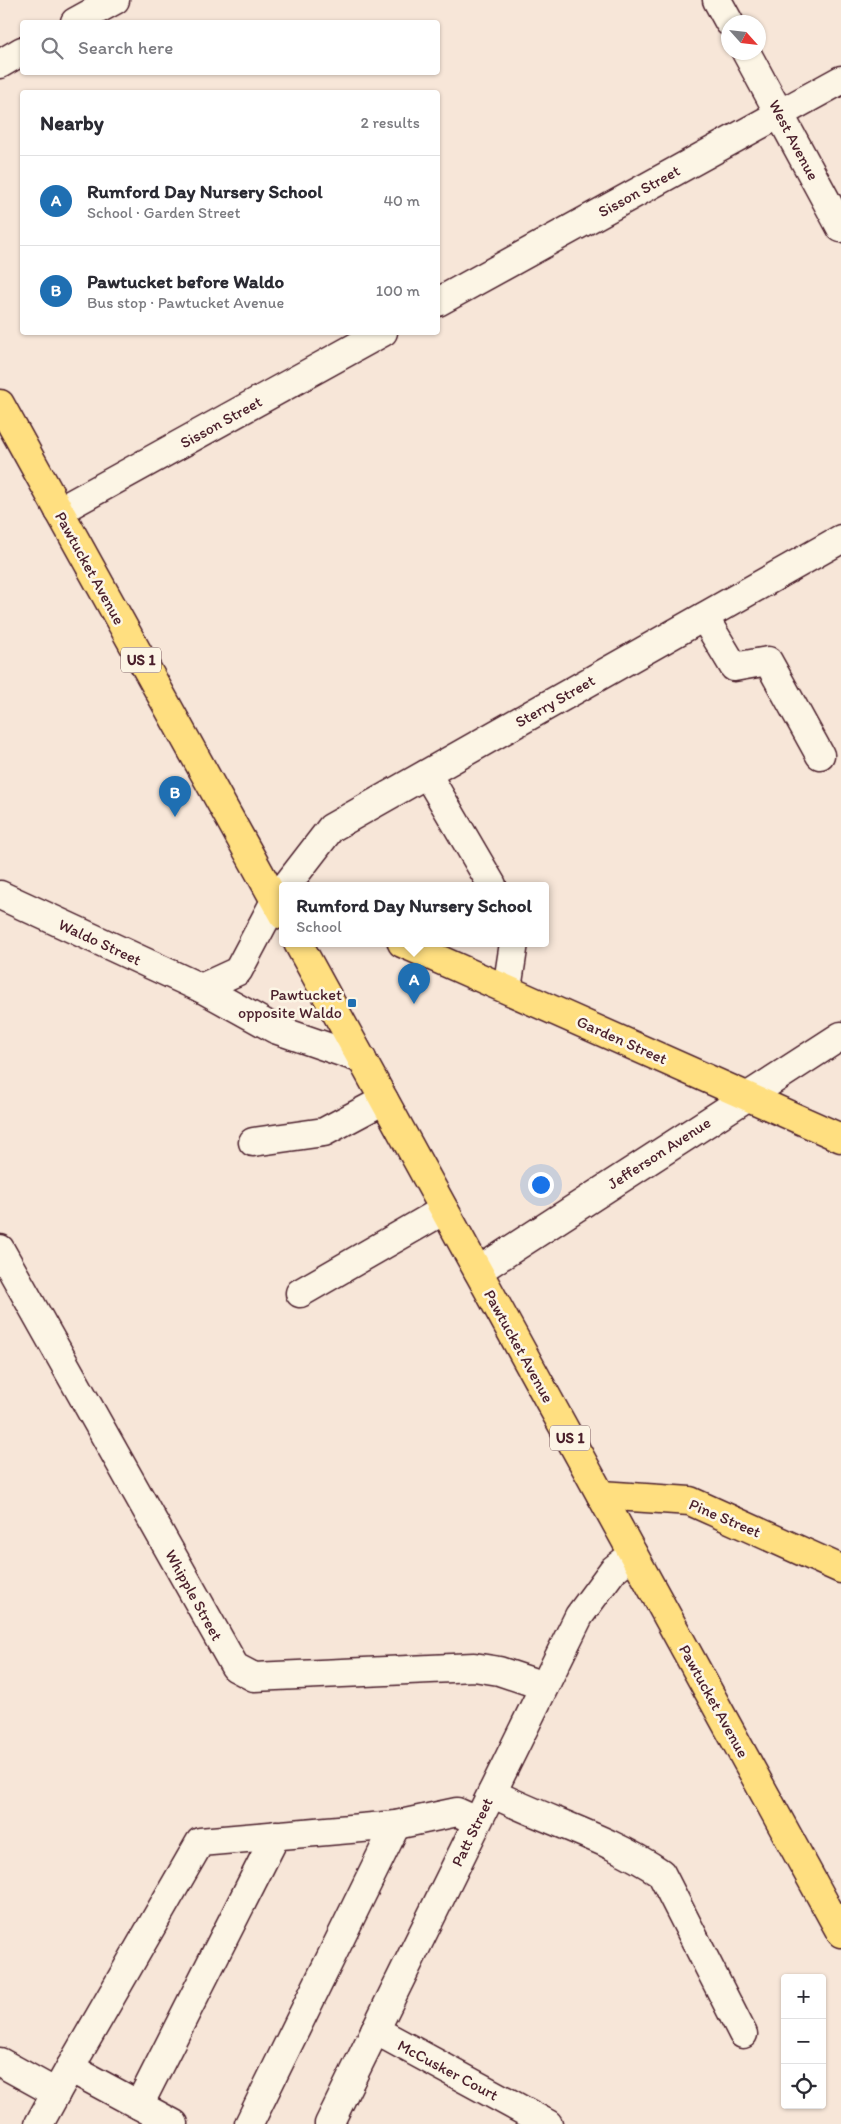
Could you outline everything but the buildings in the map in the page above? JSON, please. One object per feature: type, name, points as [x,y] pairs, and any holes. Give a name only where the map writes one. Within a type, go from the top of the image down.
[{"type":"main road","name":"Pawtucket Avenue","points":[[0,404],[59,511],[279,894]]},
{"type":"main road","name":"Pawtucket Avenue","points":[[300,947],[841,1933]]},
{"type":"main road","name":"Garden Street","points":[[411,947],[841,1138]]},
{"type":"main road","name":"Pine Street","points":[[601,1495],[690,1501],[841,1569]]},
{"type":"street","points":[[79,20],[115,0]]},
{"type":"street","points":[[717,0],[725,15]]},
{"type":"street","points":[[0,64],[20,53]]},
{"type":"street","name":"West Avenue","points":[[750,60],[841,228]]},
{"type":"street","name":"Sisson Street","points":[[440,301],[841,80]]},
{"type":"street","name":"Sisson Street","points":[[59,511],[378,335]]},
{"type":"street","name":"Sterry Street","points":[[294,882],[331,828],[841,539]]},
{"type":"street","points":[[704,617],[734,667],[768,661],[820,756]]},
{"type":"street","points":[[427,774],[490,882]]},
{"type":"street","name":"Waldo Street","points":[[0,895],[200,988],[275,1029],[362,1059]]},
{"type":"street","points":[[200,988],[238,971],[279,904]]},
{"type":"street","points":[[507,989],[513,947]]},
{"type":"street","name":"Jefferson Avenue","points":[[478,1270],[841,1036]]},
{"type":"street","points":[[253,1142],[324,1132],[384,1100]]},
{"type":"street","points":[[300,1293],[444,1210]]},
{"type":"street","name":"Whipple Street","points":[[0,1249],[235,1667],[254,1677],[474,1667],[499,1671],[544,1686]]},
{"type":"street","name":"Patt Street","points":[[329,2124],[579,1616],[613,1570],[634,1554]]},
{"type":"street","points":[[492,1793],[637,1856],[661,1873],[743,2034]]},
{"type":"street","points":[[39,2124],[200,1842],[396,1825],[457,1812],[477,1821]]},
{"type":"street","points":[[249,2124],[396,1825]]},
{"type":"street","points":[[139,2106],[276,1835]]},
{"type":"street","name":"McCusker Court","points":[[375,2030],[548,2124]]},
{"type":"street","points":[[0,2062],[56,2093]]},
{"type":"street","points":[[70,2068],[174,2124]]},
{"type":"place","name":"Pawtucket before Waldo","points":[[175,817]]},
{"type":"place","name":"Pawtucket opposite Waldo","points":[[352,1003]]},
{"type":"place","name":"Rumford Day Nursery School","points":[[414,1004]]}]
